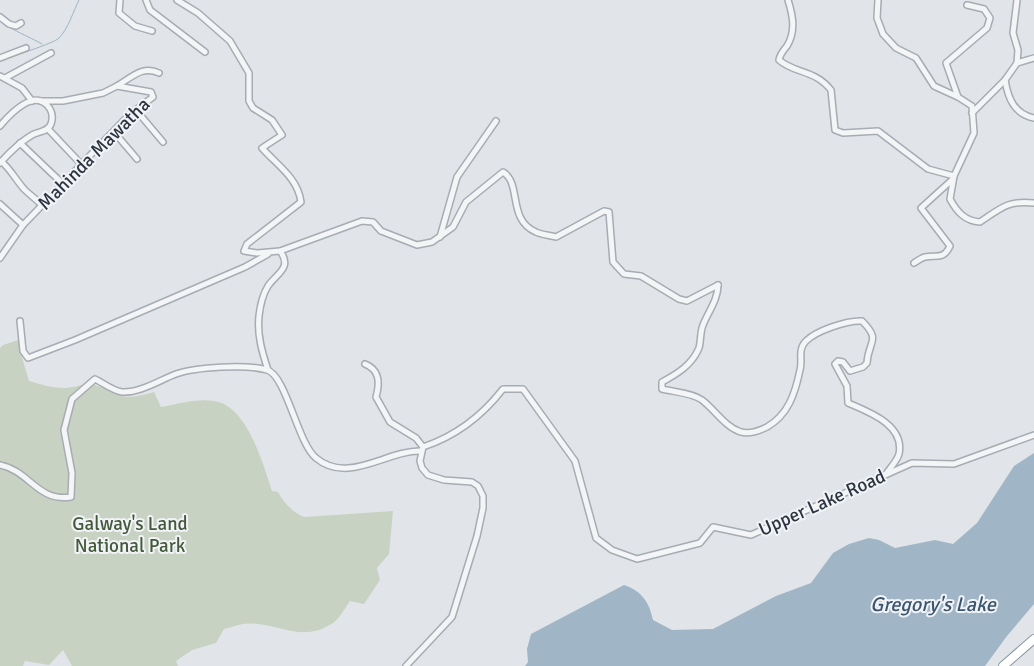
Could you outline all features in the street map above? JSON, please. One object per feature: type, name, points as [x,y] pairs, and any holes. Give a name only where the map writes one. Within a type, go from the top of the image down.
[{"type":"highway","points":[[1003,666],[1034,639]]},
{"type":"street","points":[[120,0],[119,13],[135,26],[152,31]]},
{"type":"street","points":[[146,0],[150,10],[205,52]]},
{"type":"street","points":[[177,0],[198,13],[230,41],[249,73],[249,101],[253,108],[272,120],[282,135],[262,148],[291,177],[301,202],[247,244],[244,251],[270,253],[280,251],[362,221],[373,222],[381,230],[417,245],[432,242],[453,227],[466,202],[503,172],[508,175],[514,188],[516,209],[529,228],[537,233],[556,237],[604,211],[609,212],[613,262],[624,274],[641,276],[679,299],[687,301],[718,285],[718,294],[702,327],[699,347],[691,361],[679,373],[662,382],[662,389],[701,399],[731,426],[741,432],[763,429],[779,420],[787,410],[801,369],[800,353],[805,342],[830,326],[862,321],[874,336],[874,342],[867,354],[867,363],[850,371],[843,362],[838,361],[834,364],[847,386],[848,403],[871,413],[894,430],[898,436],[898,456],[886,474]]},
{"type":"street","points":[[788,0],[794,18],[791,37],[779,60],[784,64],[815,75],[831,90],[835,130],[843,133],[878,131],[890,137],[928,169],[954,177]]},
{"type":"street","points":[[878,0],[877,18],[883,34],[896,48],[916,58],[934,86],[958,96],[972,106],[974,134],[954,177],[950,199],[957,211],[970,221],[980,222],[1008,203],[1017,201],[1034,203]]},
{"type":"street","points":[[972,113],[1005,80],[1016,63],[1018,50],[1013,32],[1017,0]]},
{"type":"street","points":[[958,96],[946,63],[987,28],[990,18],[984,9],[966,5]]},
{"type":"street","points":[[0,17],[9,24],[16,26],[21,23]]},
{"type":"street","points":[[0,58],[26,48]]},
{"type":"street","points":[[3,77],[51,53]]},
{"type":"street","points":[[1016,63],[1034,58]]},
{"type":"street","points":[[117,86],[143,70],[150,68],[159,73]]},
{"type":"street","points":[[0,126],[19,107],[32,101],[22,88],[3,77]]},
{"type":"street","points":[[1005,80],[1009,99],[1016,109],[1028,117],[1034,118]]},
{"type":"street","name":"Mahinda Mawatha","points":[[0,258],[23,226],[42,205],[136,110],[153,96],[151,92],[117,86],[103,94],[87,97],[63,101],[32,101]]},
{"type":"street","points":[[41,101],[48,106],[53,114],[52,122],[48,129],[33,134],[20,143],[1,162],[14,173],[25,190],[42,205]]},
{"type":"street","points":[[136,110],[163,142]]},
{"type":"street","points":[[440,237],[457,177],[496,121]]},
{"type":"street","points":[[48,129],[82,165]]},
{"type":"street","points":[[114,132],[137,160]]},
{"type":"street","points":[[20,143],[63,184]]},
{"type":"street","points":[[914,263],[926,256],[938,258],[948,252],[950,246],[921,208],[954,177]]},
{"type":"street","points":[[0,204],[23,226]]},
{"type":"street","points":[[280,251],[286,263],[284,270],[268,286],[259,315],[261,347],[268,370],[281,387],[308,447],[316,458],[328,464],[352,469],[410,450],[422,449]]},
{"type":"street","points":[[20,321],[24,351],[28,358],[245,267],[270,253]]},
{"type":"street","points":[[366,364],[374,367],[377,373],[378,387],[376,397],[390,422],[416,438],[422,449],[420,461],[422,468],[428,475],[444,480],[472,482],[478,486],[483,496],[483,508],[477,536],[452,617],[406,666]]},
{"type":"street","points":[[0,465],[21,473],[43,493],[62,498],[71,497],[72,473],[64,430],[72,399],[95,379],[122,392],[134,391],[178,373],[245,368],[268,370]]},
{"type":"street","name":"Upper Lake Road","points":[[422,449],[445,440],[487,409],[503,389],[523,389],[575,461],[596,538],[612,550],[637,559],[700,543],[713,527],[751,535],[912,463],[954,464],[1034,435]]},
{"type":"green space","name":"Galway's Land National Park","points":[[21,339],[21,354],[29,381],[61,388],[91,384],[126,397],[154,392],[161,407],[201,400],[214,401],[226,405],[236,413],[252,437],[272,491],[278,492],[289,507],[304,517],[393,511],[389,554],[377,568],[380,580],[364,604],[350,601],[333,623],[310,632],[299,632],[255,624],[243,624],[224,629],[216,643],[192,650],[176,661],[178,666],[72,666],[63,650],[49,665],[25,661],[23,666],[0,666],[0,348],[3,345]]},
{"type":"water","name":"Gregory's Lake","points":[[1034,453],[1034,604],[985,666],[525,666],[528,662],[527,649],[531,634],[624,585],[636,590],[644,598],[653,620],[672,630],[713,629],[776,596],[811,583],[833,553],[849,544],[869,538],[879,540],[895,548],[935,540],[953,544],[977,523],[1014,466]]},
{"type":"waterway","points":[[0,61],[59,38],[68,25],[79,0]]},
{"type":"waterway","points":[[0,21],[15,31],[42,44]]}]
